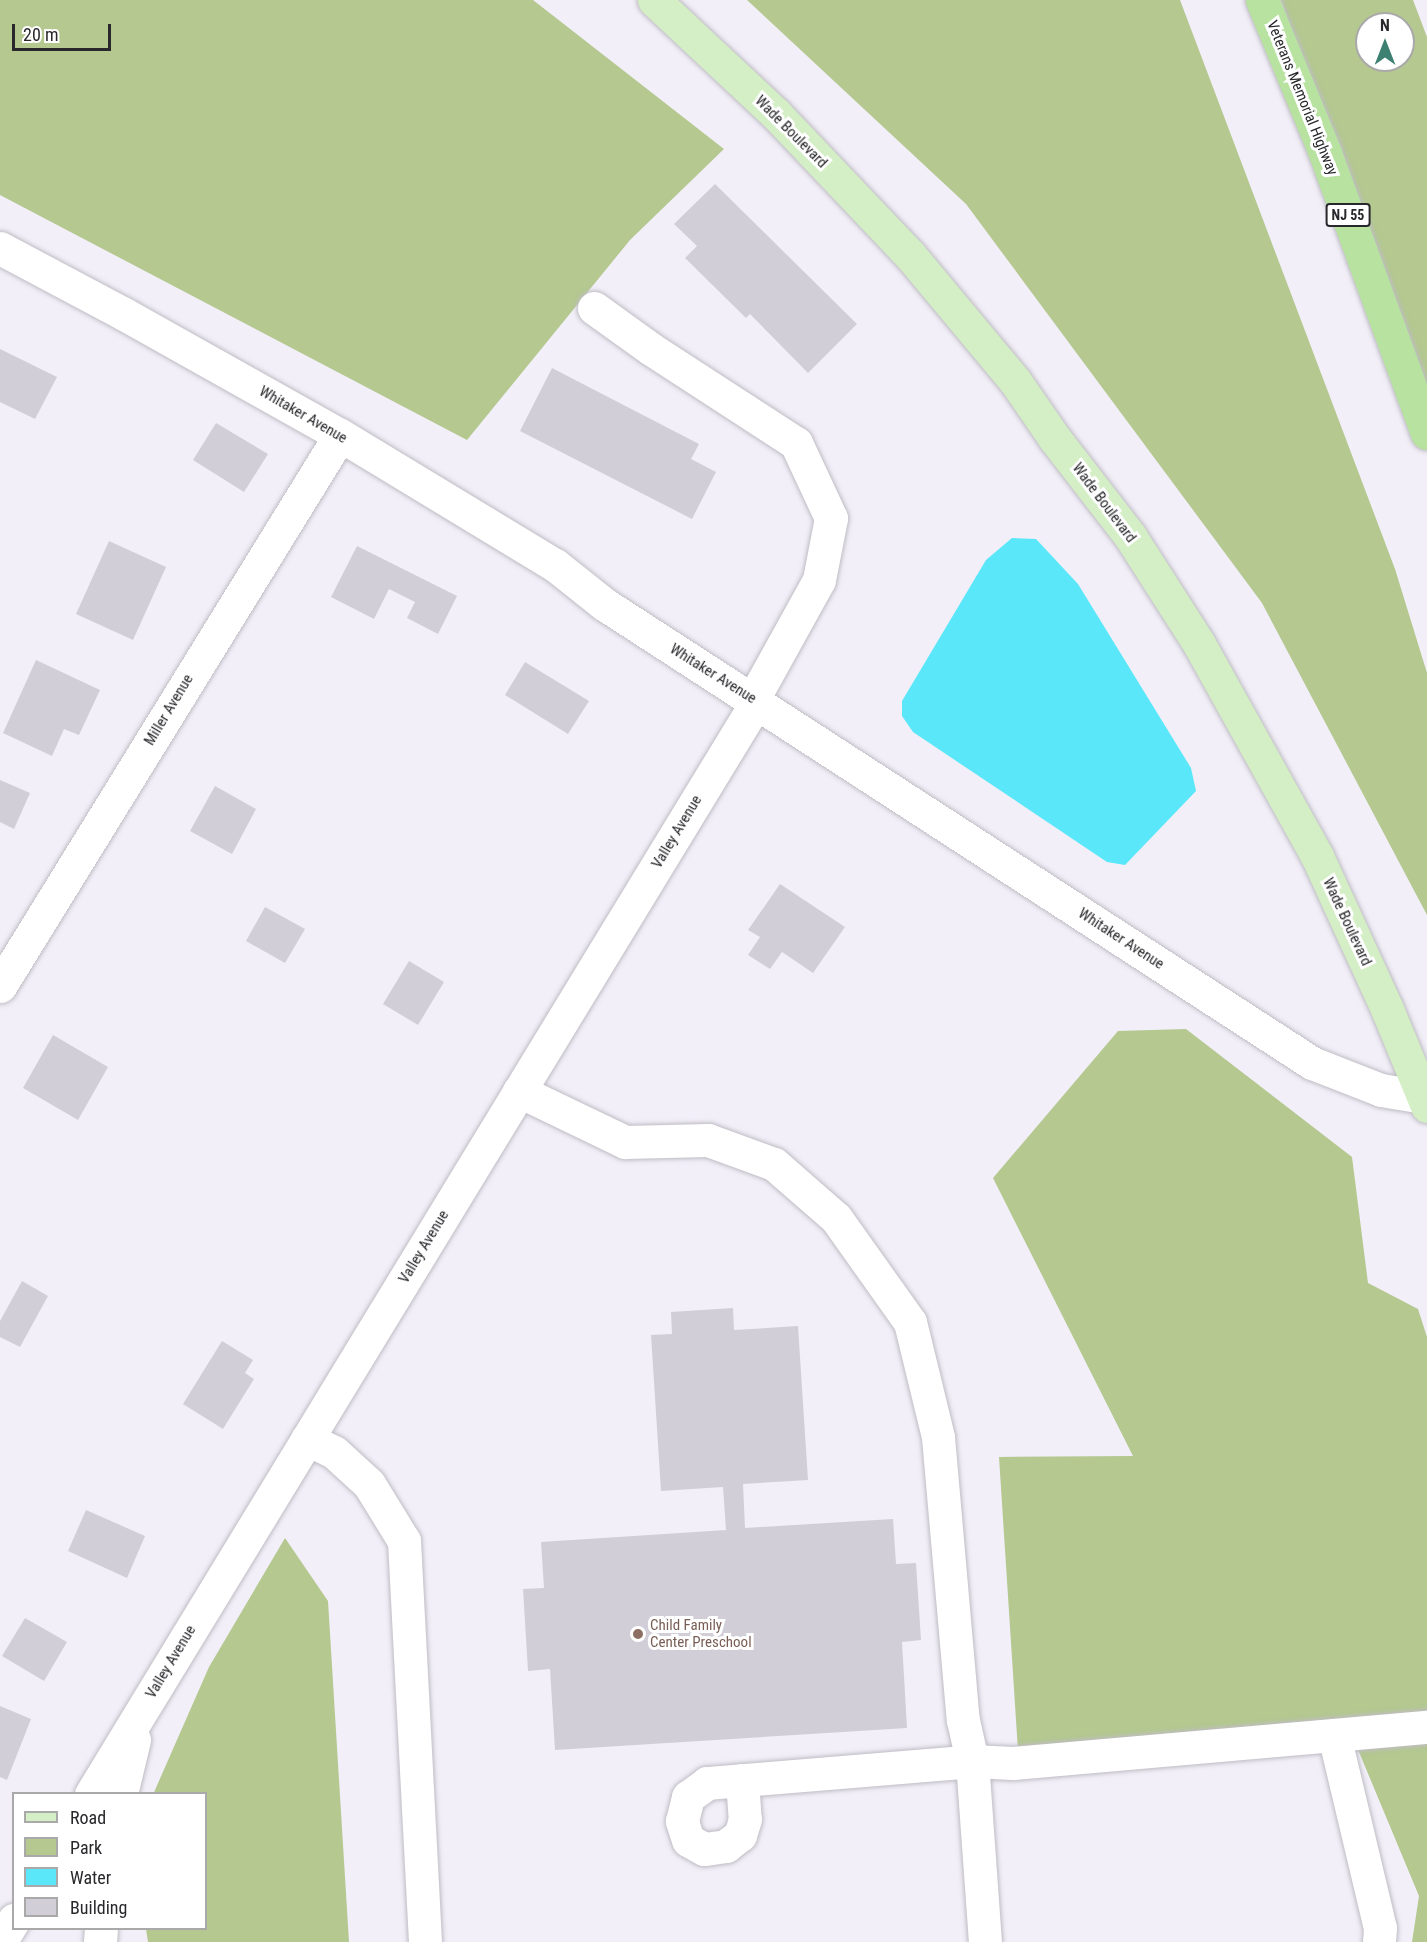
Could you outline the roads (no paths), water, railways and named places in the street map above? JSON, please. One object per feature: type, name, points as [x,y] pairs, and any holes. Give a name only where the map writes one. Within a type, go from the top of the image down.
[{"type":"highway","name":"Veterans Memorial Highway","points":[[1262,0],[1324,153],[1427,432]]},
{"type":"main road","name":"Wade Boulevard","points":[[654,0],[776,114],[910,255],[1015,381],[1055,439],[1130,536],[1199,644],[1317,855],[1387,1009],[1425,1102]]},
{"type":"street","name":"Whitaker Avenue","points":[[0,248],[124,314],[340,435],[555,565],[604,604],[1312,1063],[1381,1090],[1425,1102]]},
{"type":"street","name":"Valley Avenue","points":[[92,1792],[755,700],[819,580],[831,518],[796,443],[651,349],[594,308]]},
{"type":"street","name":"Miller Avenue","points":[[0,986],[340,435]]},
{"type":"street","points":[[519,1091],[625,1142],[708,1140],[774,1164],[837,1218],[910,1322],[938,1437],[963,1720],[972,1761],[985,1942]]},
{"type":"street","points":[[307,1439],[334,1452],[369,1484],[404,1541],[425,1942]]},
{"type":"street","points":[[121,1792],[141,1712]]},
{"type":"street","points":[[742,1780],[972,1761],[1013,1763],[1427,1727]]},
{"type":"street","points":[[1334,1735],[1380,1928],[1379,1942]]},
{"type":"street","points":[[0,1942],[12,1923]]},
{"type":"water","points":[[1012,538],[1036,539],[1078,584],[1191,768],[1196,791],[1125,865],[1107,862],[913,732],[902,716],[902,701],[986,560]]},
{"type":"place","name":"Child Family Center Preschool","points":[[638,1634]]}]
